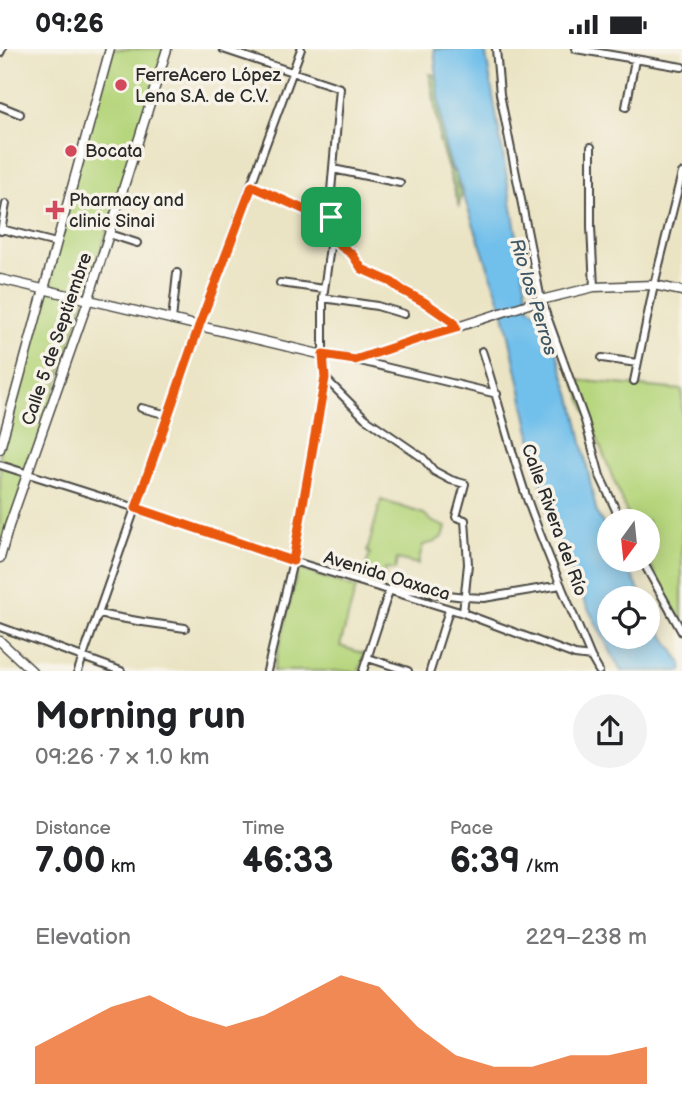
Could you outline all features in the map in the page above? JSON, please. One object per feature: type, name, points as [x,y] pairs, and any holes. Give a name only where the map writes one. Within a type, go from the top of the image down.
[{"type":"street","points":[[0,449],[110,49]]},
{"type":"street","name":"Calle 5 de Septiembre","points":[[0,558],[88,301],[167,49]]},
{"type":"street","points":[[223,49],[340,88],[333,169],[331,239],[323,297],[325,378],[293,561],[267,671]]},
{"type":"street","points":[[78,671],[199,326],[301,49]]},
{"type":"street","points":[[496,49],[500,94],[538,301],[585,421],[600,475],[616,509]]},
{"type":"street","points":[[577,49],[682,67]]},
{"type":"street","points":[[626,107],[635,60]]},
{"type":"street","points":[[0,106],[20,114]]},
{"type":"street","points":[[591,148],[594,287]]},
{"type":"street","points":[[333,169],[400,183]]},
{"type":"street","points":[[634,381],[654,285],[678,203],[682,173]]},
{"type":"street","points":[[252,186],[312,213],[331,217]]},
{"type":"street","points":[[6,204],[1,231],[56,243]]},
{"type":"street","points":[[109,234],[137,243]]},
{"type":"street","points":[[331,239],[352,254],[362,269],[391,282],[424,302],[453,322],[456,328]]},
{"type":"street","points":[[172,320],[177,273]]},
{"type":"street","points":[[0,279],[497,394]]},
{"type":"street","points":[[279,283],[324,289]]},
{"type":"street","points":[[355,360],[538,301],[594,287],[654,285],[682,291]]},
{"type":"street","points":[[323,297],[377,306],[404,314]]},
{"type":"street","name":"Calle Rivera del Río","points":[[482,351],[525,495],[591,657]]},
{"type":"street","points":[[602,358],[637,363]]},
{"type":"street","points":[[325,378],[365,418],[423,458],[434,471],[465,484],[456,517],[465,520],[468,564],[463,613]]},
{"type":"street","points":[[141,408],[168,415]]},
{"type":"street","name":"Avenida Oaxaca","points":[[0,465],[293,561],[463,613],[575,655],[591,657]]},
{"type":"street","points":[[649,572],[682,632]]},
{"type":"street","points":[[363,671],[392,588],[484,598],[561,585]]},
{"type":"street","points":[[430,671],[449,610]]},
{"type":"street","points":[[98,614],[185,628]]},
{"type":"street","points":[[0,627],[121,671]]},
{"type":"street","points":[[0,641],[32,671]]},
{"type":"street","points":[[591,657],[599,671]]},
{"type":"street","points":[[368,658],[408,671]]},
{"type":"green space","points":[[110,49],[167,49],[0,558],[0,449]]},
{"type":"green space","points":[[430,74],[437,76],[444,143],[451,170],[456,174],[462,193],[459,205],[439,140]]},
{"type":"green space","points":[[574,380],[682,390],[682,621],[668,601],[654,572],[660,572],[660,509],[625,509]]},
{"type":"green space","points":[[381,500],[424,514],[433,522],[446,527],[443,537],[423,545],[418,564],[397,559],[395,570],[385,569],[384,586],[362,579]]},
{"type":"green space","points":[[298,569],[356,588],[340,646],[365,654],[359,671],[273,671]]},
{"type":"water","points":[[434,49],[485,49],[529,307],[546,319],[575,409],[597,514],[597,572],[630,572],[637,586],[597,586],[597,625],[580,593],[547,510],[504,313],[444,143]]},
{"type":"water","points":[[660,629],[682,664],[682,671],[621,671],[609,649],[660,649]]},
{"type":"place","name":"FerreAcero López Lena S.A. de C.V.","points":[[121,85]]},
{"type":"place","name":"Bocata","points":[[71,151]]},
{"type":"place","name":"Pharmacy and clinic Sinai","points":[[55,210]]},
{"type":"route","points":[[252,186],[312,213],[331,217],[331,239],[352,254],[362,269],[391,282],[424,302],[453,322],[456,328],[355,360],[323,355],[325,378],[293,561],[136,508],[199,326],[252,186]]},
{"type":"water label","name":"Rio los Perros","points":[[533,297]]}]
